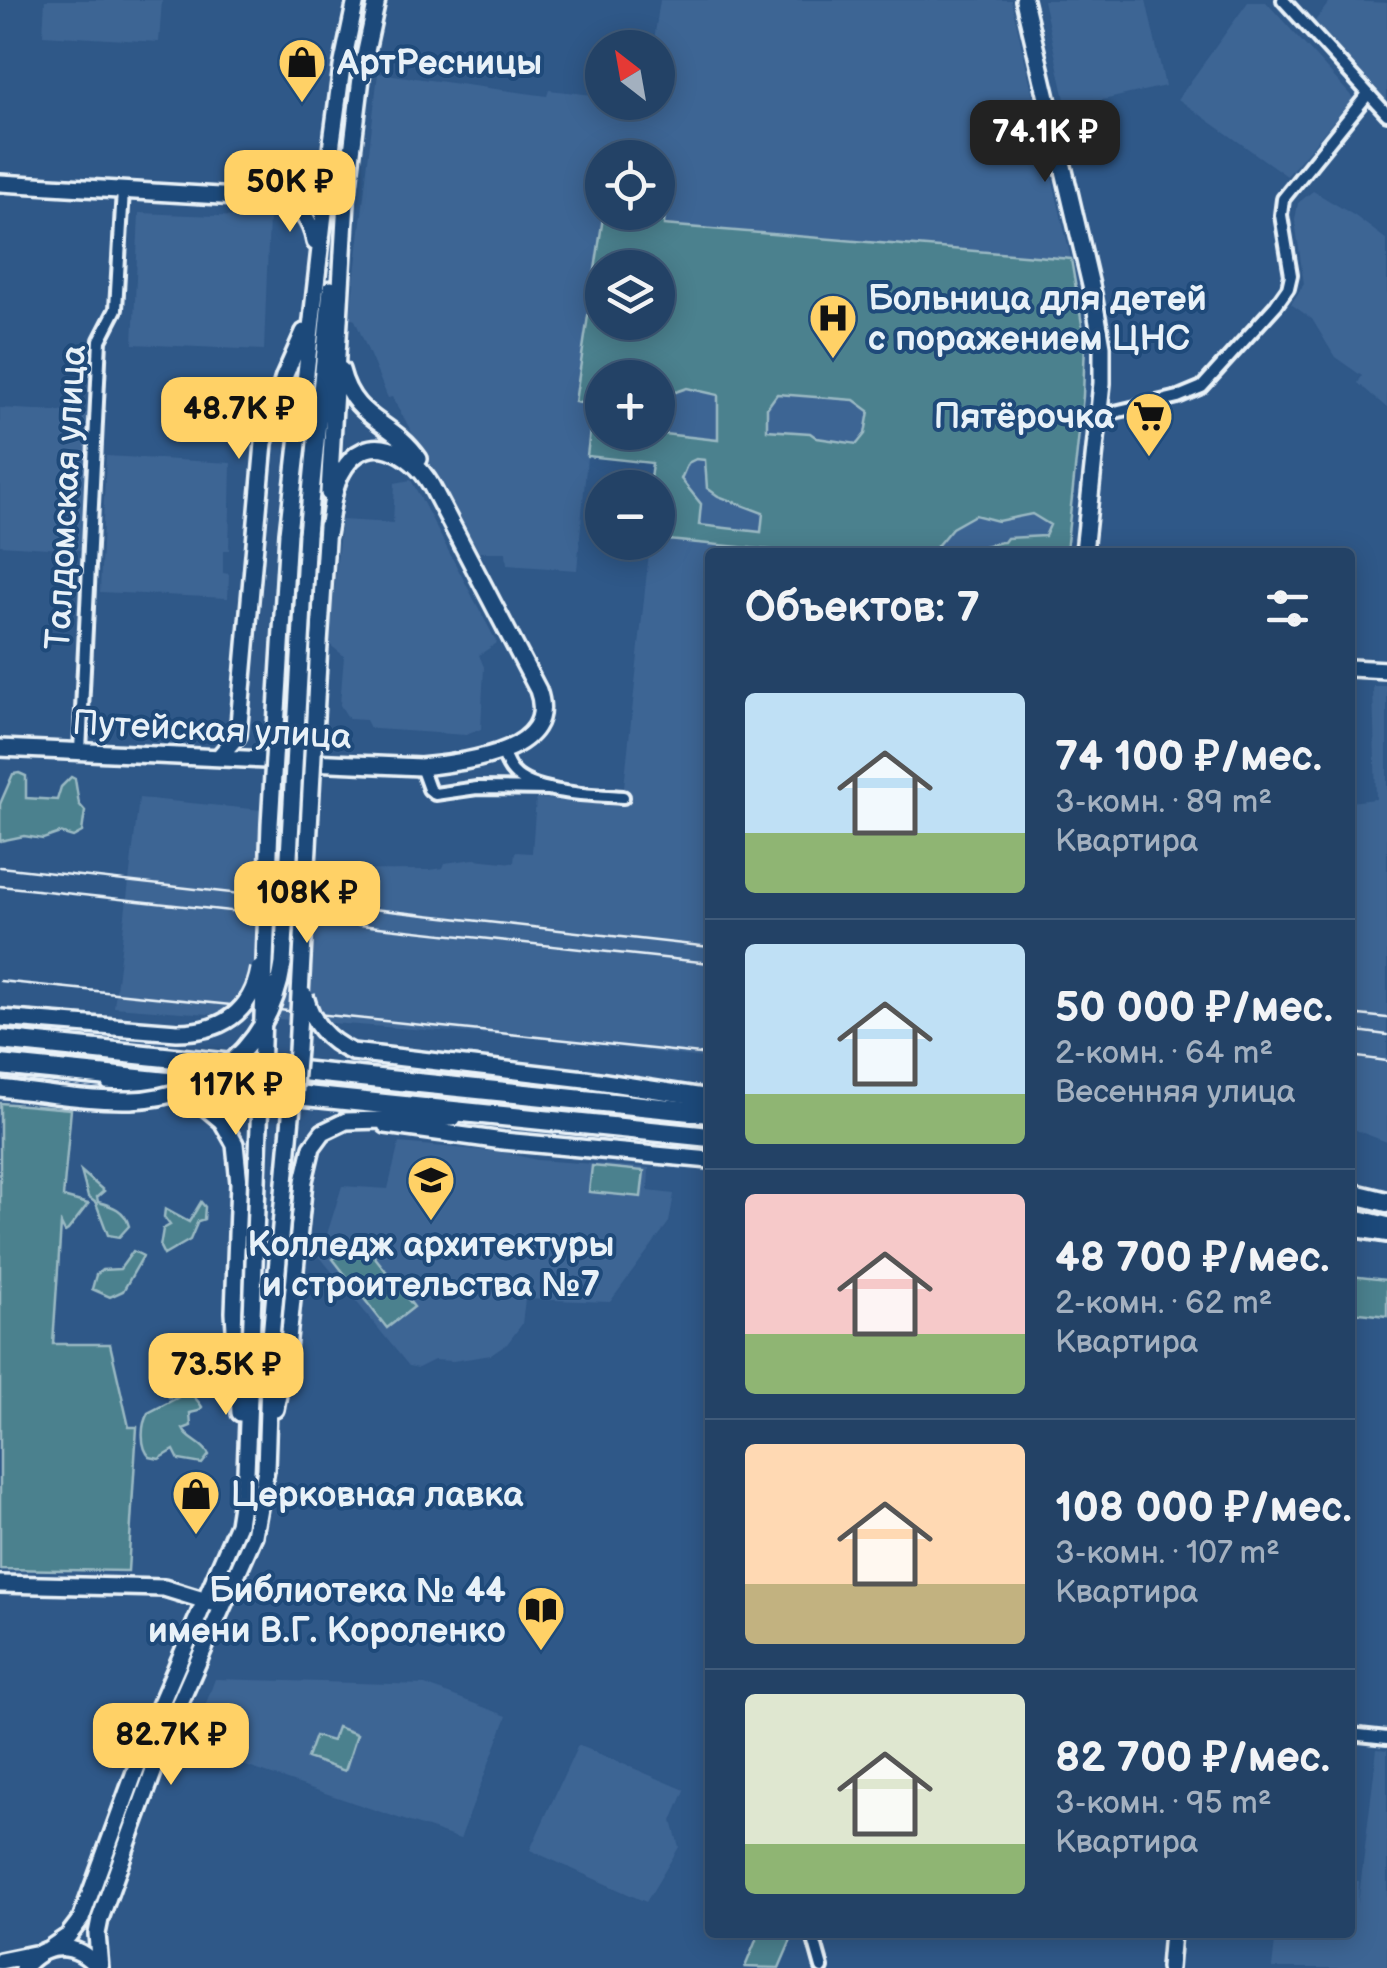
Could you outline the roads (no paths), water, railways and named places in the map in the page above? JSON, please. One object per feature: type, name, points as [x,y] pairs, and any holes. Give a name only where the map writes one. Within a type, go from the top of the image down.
[{"type":"main road","points":[[243,1346],[288,533],[328,168],[356,0]]},
{"type":"main road","points":[[0,1088],[99,1099],[167,1096],[202,1084],[237,1059],[262,1029],[276,996],[283,964],[294,738],[322,360],[365,51],[377,0]]},
{"type":"main road","points":[[1024,0],[1095,304],[1103,358],[1084,548]]},
{"type":"main road","points":[[273,199],[299,196],[311,190],[323,180],[328,168]]},
{"type":"main road","points":[[0,183],[290,203],[304,214],[318,259]]},
{"type":"main road","points":[[99,1968],[99,1920],[171,1723],[254,1535],[267,1452],[278,1348],[294,1097],[346,201]]},
{"type":"main road","points":[[218,757],[238,736],[268,422],[311,317]]},
{"type":"main road","points":[[337,352],[352,400],[409,445],[542,701],[542,718],[533,733],[502,750]]},
{"type":"main road","points":[[327,535],[343,470],[367,450],[398,450],[415,462],[431,485]]},
{"type":"main road","points":[[1355,668],[1387,670]]},
{"type":"main road","name":"Путейская улица","points":[[0,748],[373,768],[421,767],[474,759],[502,750]]},
{"type":"main road","points":[[0,1018],[176,1032],[212,1029],[236,1015],[250,998],[258,978],[266,931]]},
{"type":"main road","points":[[303,944],[306,1000],[313,1020],[332,1040],[352,1052],[705,1097]]},
{"type":"main road","points":[[0,1040],[705,1113]]},
{"type":"main road","points":[[4,1066],[163,1092],[196,1103],[216,1115],[235,1144],[239,1173],[243,1346],[244,1492],[238,1524],[155,1716],[81,1920],[68,1936],[23,1968]]},
{"type":"main road","points":[[4,1066],[705,1136]]},
{"type":"main road","points":[[278,1348],[308,1155],[317,1138],[339,1123],[357,1120],[553,1121]]},
{"type":"main road","points":[[357,1120],[440,1134],[705,1160]]},
{"type":"main road","points":[[1355,1194],[1387,1202]]},
{"type":"main road","points":[[1355,1219],[1387,1228]]},
{"type":"main road","points":[[0,1584],[164,1588],[224,1606]]},
{"type":"main road","points":[[1169,1968],[1172,1938]]},
{"type":"main road","points":[[0,1961],[60,1946],[77,1950],[99,1968]]},
{"type":"street","points":[[1283,0],[1387,114]]},
{"type":"street","points":[[1098,416],[1178,397],[1202,387],[1276,305],[1288,288],[1291,275],[1280,215],[1283,199],[1368,94]]},
{"type":"street","points":[[332,142],[352,144]]},
{"type":"street","name":"Талдомская улица","points":[[80,751],[100,348],[103,331],[116,309],[123,190]]},
{"type":"street","points":[[502,750],[516,776],[550,788]]},
{"type":"street","points":[[421,767],[429,790],[435,794],[477,788],[550,788],[623,798]]},
{"type":"street","points":[[1355,1231],[1387,1236]]},
{"type":"street","points":[[1355,1735],[1387,1738]]},
{"type":"street","points":[[814,1938],[822,1968]]},
{"type":"railway","points":[[0,867],[705,946]]},
{"type":"railway","points":[[0,886],[705,962]]},
{"type":"railway","points":[[0,981],[705,1054]]},
{"type":"railway","points":[[1355,1015],[1387,1018]]},
{"type":"railway","points":[[1355,1031],[1387,1035]]},
{"type":"railway","points":[[1355,1057],[1387,1061]]},
{"type":"place","name":"АртРесницы","points":[[302,104]]},
{"type":"place","name":"Больница для детей с поражением ЦНС","points":[[833,360]]},
{"type":"place","name":"Пятёрочка","points":[[1149,458]]},
{"type":"place","name":"Колледж архитектуры и строительства №7","points":[[431,1222]]},
{"type":"place","name":"Церковная лавка","points":[[196,1536]]},
{"type":"place","name":"Библиотека № 44 имени В.Г. Короленко","points":[[541,1652]]}]
